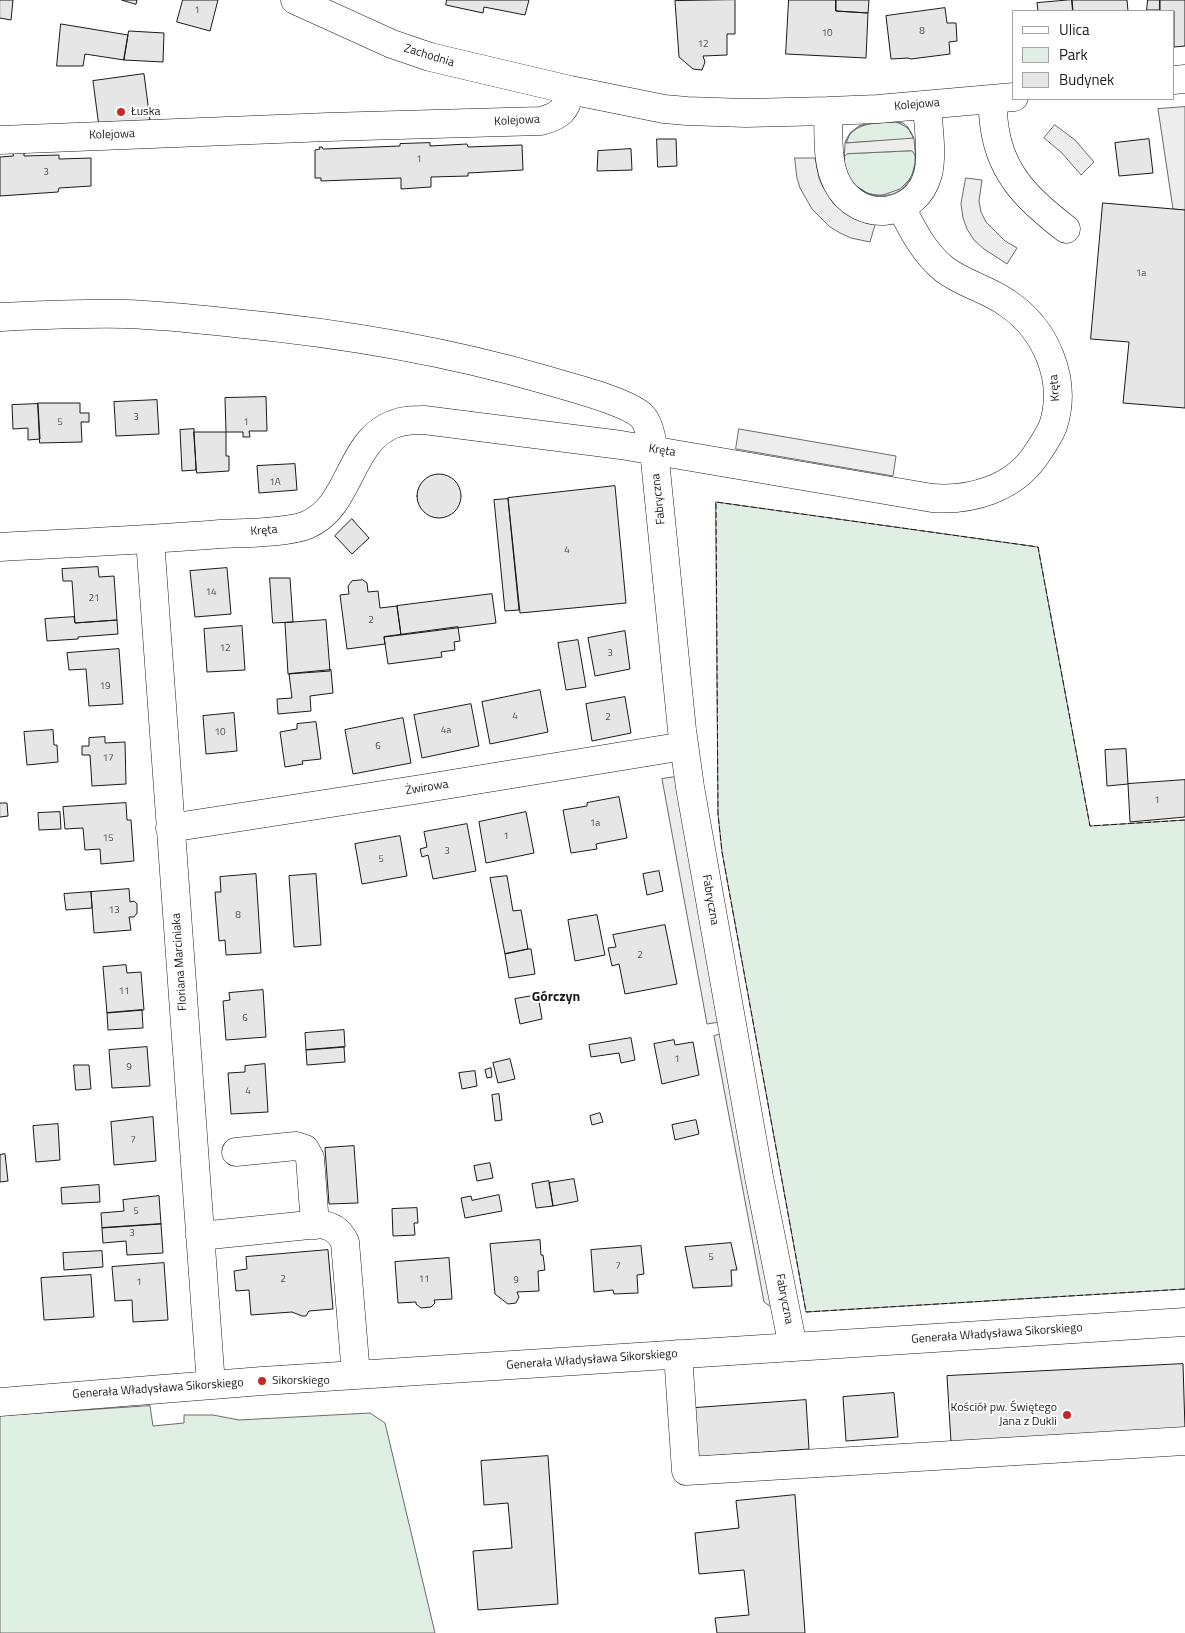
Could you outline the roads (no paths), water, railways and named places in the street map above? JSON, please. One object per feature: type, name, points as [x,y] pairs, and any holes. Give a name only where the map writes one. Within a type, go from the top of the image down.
[{"type":"street","name":"Zachodnia","points":[[295,0],[392,44],[430,57],[570,90]]},
{"type":"street","name":"Kolejowa","points":[[0,140],[541,121],[549,119],[562,111],[568,102],[570,90],[641,105],[687,112],[828,111],[1003,98]]},
{"type":"street","points":[[1003,98],[995,130],[1005,165],[1029,198],[1066,229]]},
{"type":"street","points":[[828,111],[832,170],[840,190],[846,197],[866,209],[890,211],[901,207],[918,193],[928,174],[927,105]]},
{"type":"street","name":"Kręta","points":[[0,547],[150,539],[306,526],[315,521],[332,505],[368,443],[383,429],[395,423],[424,420],[654,450],[916,496],[948,499],[966,498],[986,492],[1018,475],[1032,461],[1049,435],[1056,410],[1056,378],[1053,366],[1044,342],[1037,331],[1017,310],[995,295],[955,276],[936,261],[922,244],[901,207]]},
{"type":"street","name":"Fabryczna","points":[[0,317],[90,314],[158,315],[278,327],[372,340],[418,348],[503,368],[613,402],[640,415],[645,420],[649,428],[654,450],[684,746],[760,1177],[793,1347]]},
{"type":"street","name":"Floriana Marciniaka","points":[[150,539],[211,1385]]},
{"type":"street","name":"Żwirowa","points":[[170,828],[684,746]]},
{"type":"street","points":[[236,1152],[296,1146],[305,1149],[310,1158],[315,1225]]},
{"type":"street","points":[[200,1236],[315,1225],[335,1228],[345,1242],[356,1375]]},
{"type":"street","name":"Generała Władysława Sikorskiego","points":[[0,1402],[356,1375],[1185,1322]]},
{"type":"street","points":[[678,1354],[686,1471],[1185,1441]]},
{"type":"place","name":"Łuska","points":[[121,112]]},
{"type":"place","name":"Sikorskiego","points":[[262,1381]]},
{"type":"place","name":"Kościół pw. Świętego Jana z Dukli","points":[[1067,1415]]},
{"type":"district","name":"Górczyn","points":[[556,998]]}]
